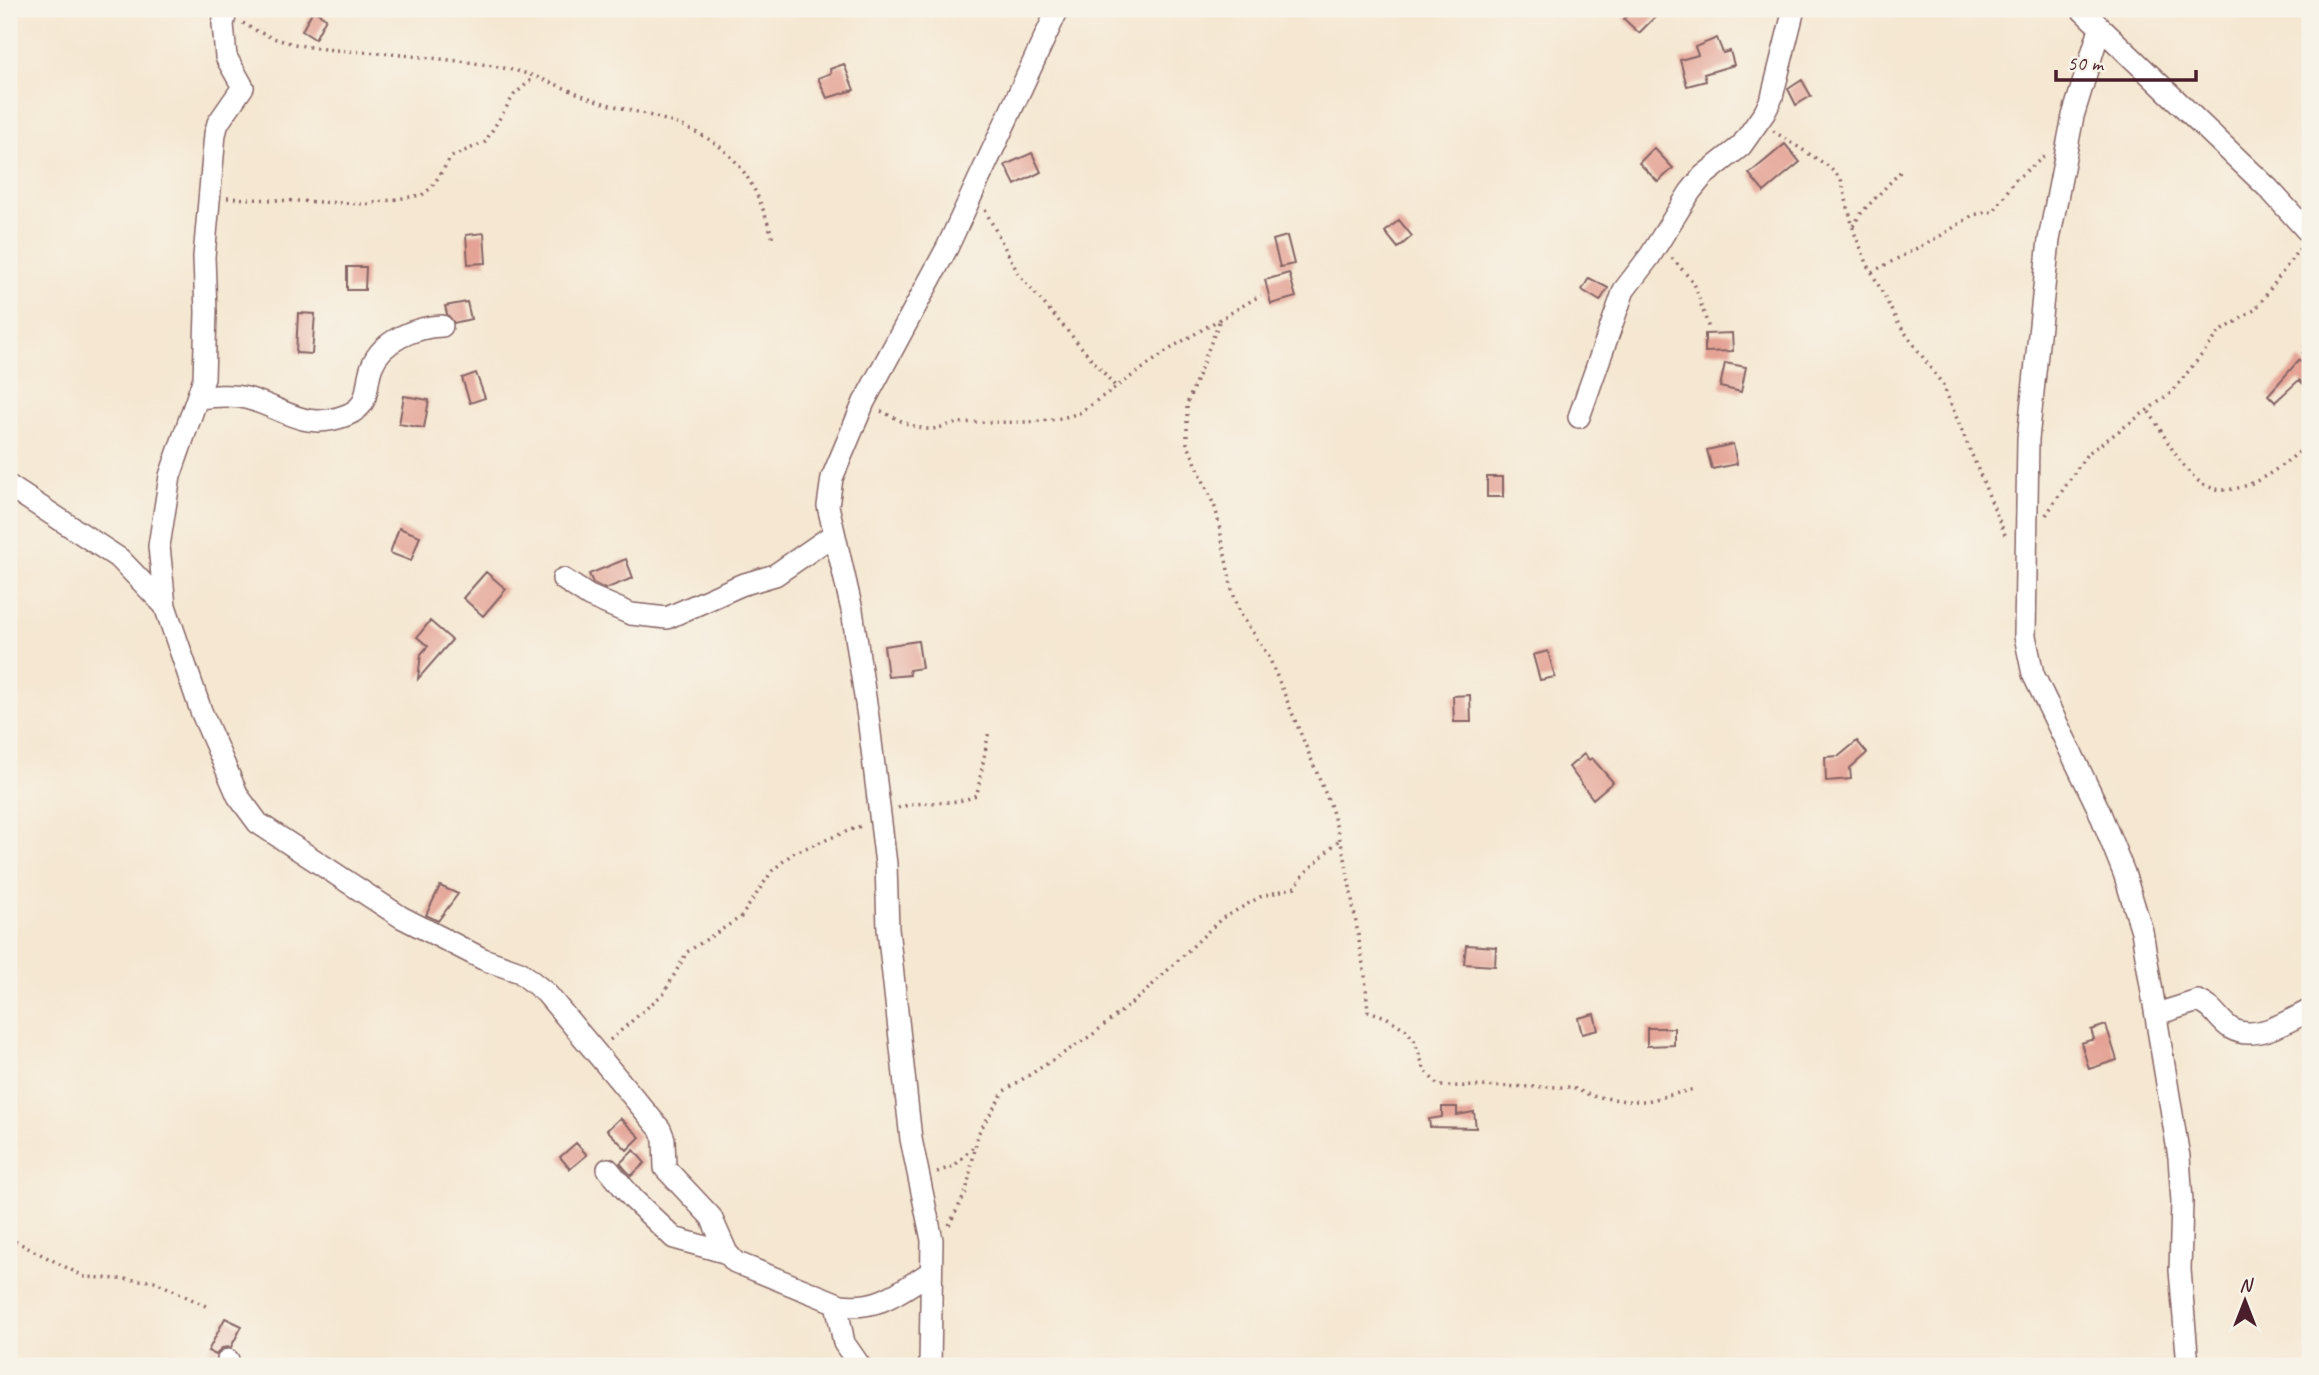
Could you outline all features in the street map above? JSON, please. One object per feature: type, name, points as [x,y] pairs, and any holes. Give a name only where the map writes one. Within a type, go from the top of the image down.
[{"type":"street","points":[[930,1366],[932,1240],[915,1168],[888,929],[880,818],[852,610],[828,506],[832,478],[862,407],[926,289],[1058,9]]},
{"type":"street","points":[[2081,9],[2269,188],[2310,233]]},
{"type":"street","points":[[227,10],[223,24],[226,57],[243,87],[218,123],[208,196],[204,257],[206,359],[198,398],[170,476],[159,546],[165,606],[201,711],[238,796],[258,823],[401,917],[483,959],[520,972],[546,993],[660,1129],[664,1139],[665,1168],[711,1217],[727,1253],[735,1262],[836,1303],[859,1307],[877,1304],[931,1272]]},
{"type":"street","points":[[1579,416],[1624,290],[1703,176],[1741,146],[1772,97],[1786,13]]},
{"type":"street","points":[[2099,28],[2069,137],[2048,254],[2028,439],[2025,636],[2033,674],[2072,752],[2124,873],[2142,931],[2179,1157],[2182,1202],[2180,1270],[2188,1366]]},
{"type":"street","points":[[198,398],[243,397],[302,421],[329,421],[355,411],[364,401],[370,372],[377,356],[401,336],[413,330],[442,326]]},
{"type":"street","points":[[9,486],[120,559],[165,606]]},
{"type":"street","points":[[563,579],[589,596],[631,614],[667,618],[741,585],[775,575],[833,535]]},
{"type":"street","points":[[2157,1014],[2198,1001],[2217,1012],[2232,1029],[2246,1034],[2268,1029],[2310,1010]]},
{"type":"street","points":[[608,1169],[633,1199],[674,1238],[727,1253]]},
{"type":"street","points":[[836,1303],[844,1343],[860,1366]]},
{"type":"path","points":[[227,10],[246,26],[305,48],[460,61],[533,77],[701,135],[723,149],[747,174],[763,205],[774,242]]},
{"type":"path","points":[[208,196],[263,202],[331,201],[366,204],[422,195],[432,187],[451,157],[485,142],[514,95],[533,77]]},
{"type":"path","points":[[1759,121],[1837,172],[1846,190],[1853,226],[1872,272],[1898,323],[1943,385],[2005,536],[2025,565]]},
{"type":"path","points":[[1872,272],[1942,235],[1973,215],[1994,211],[2015,180],[2069,137]]},
{"type":"path","points":[[1853,226],[1903,169]]},
{"type":"path","points":[[976,182],[983,206],[1018,275],[1116,387]]},
{"type":"path","points":[[2025,531],[2056,504],[2087,454],[2149,412],[2171,393],[2220,332],[2256,309],[2310,233]]},
{"type":"path","points":[[1658,244],[1694,283],[1709,329]]},
{"type":"path","points":[[862,407],[878,410],[923,429],[938,429],[958,423],[1013,424],[1060,420],[1079,414],[1176,345],[1261,295]]},
{"type":"path","points":[[1219,322],[1187,404],[1187,443],[1216,510],[1240,613],[1269,657],[1316,765],[1340,839],[1366,976],[1367,1009],[1405,1029],[1414,1040],[1425,1072],[1439,1086],[1571,1087],[1592,1096],[1626,1101],[1647,1101],[1694,1089]]},
{"type":"path","points":[[2303,354],[2310,325]]},
{"type":"path","points":[[2149,412],[2188,471],[2206,486],[2219,489],[2237,489],[2258,481],[2310,443]]},
{"type":"path","points":[[596,1055],[636,1014],[664,993],[687,952],[741,916],[765,879],[793,853],[880,818],[902,806],[961,800],[977,794],[989,732]]},
{"type":"path","points":[[932,1240],[946,1229],[966,1192],[976,1144],[989,1111],[1004,1091],[1092,1035],[1144,993],[1221,919],[1274,891],[1295,887],[1314,863],[1340,839]]},
{"type":"path","points":[[915,1168],[943,1171],[954,1166],[976,1144]]},
{"type":"path","points":[[9,1238],[85,1277],[103,1281],[154,1281],[210,1308]]},
{"type":"building","points":[[1634,9],[1663,9],[1639,33],[1624,19]]},
{"type":"building","points":[[313,10],[326,18],[315,39],[302,31]]},
{"type":"building","points":[[1717,38],[1723,53],[1730,51],[1734,65],[1704,74],[1706,81],[1687,86],[1680,60],[1698,55],[1695,47]]},
{"type":"building","points":[[844,64],[854,90],[827,98],[818,78],[831,73],[830,69]]},
{"type":"building","points":[[1802,80],[1811,96],[1796,105],[1788,89]]},
{"type":"building","points":[[1785,144],[1800,162],[1764,192],[1749,174]]},
{"type":"building","points":[[1654,148],[1673,168],[1658,182],[1639,163]]},
{"type":"building","points":[[1032,153],[1041,172],[1015,185],[1005,165]]},
{"type":"building","points":[[1399,220],[1412,236],[1398,248],[1385,232]]},
{"type":"building","points":[[484,233],[486,263],[468,264],[466,235]]},
{"type":"building","points":[[1287,236],[1294,264],[1280,267],[1273,240]]},
{"type":"building","points":[[347,267],[366,267],[365,290],[347,290]]},
{"type":"building","points":[[1289,273],[1296,297],[1271,304],[1265,280]]},
{"type":"building","points":[[1589,278],[1608,288],[1600,301],[1582,290]]},
{"type":"building","points":[[467,302],[471,319],[454,323],[445,306]]},
{"type":"building","points":[[298,313],[315,314],[312,354],[296,353]]},
{"type":"building","points":[[1732,333],[1733,351],[1705,352],[1705,334]]},
{"type":"building","points":[[2299,360],[2310,370],[2310,390],[2299,380],[2275,402],[2268,395]]},
{"type":"building","points":[[1725,363],[1746,367],[1741,392],[1720,387]]},
{"type":"building","points":[[476,373],[485,398],[470,403],[462,378]]},
{"type":"building","points":[[404,396],[429,400],[424,428],[399,424]]},
{"type":"building","points":[[1733,444],[1737,464],[1712,469],[1707,450]]},
{"type":"building","points":[[1487,477],[1503,477],[1503,497],[1487,497]]},
{"type":"building","points":[[399,528],[420,536],[411,561],[390,553]]},
{"type":"building","points":[[626,559],[633,578],[605,589],[593,583],[589,574]]},
{"type":"building","points":[[486,572],[506,589],[483,616],[463,598]]},
{"type":"building","points":[[430,621],[452,640],[418,679],[421,654],[428,646],[417,637]]},
{"type":"building","points":[[918,641],[922,668],[909,670],[910,675],[888,677],[884,646]]},
{"type":"building","points":[[1548,651],[1555,677],[1540,680],[1533,655]]},
{"type":"building","points":[[1470,695],[1471,722],[1454,722],[1453,696]]},
{"type":"building","points":[[1857,741],[1867,753],[1850,768],[1851,779],[1826,781],[1825,757],[1839,756]]},
{"type":"building","points":[[1584,754],[1589,760],[1592,758],[1613,782],[1593,799],[1569,767]]},
{"type":"building","points":[[440,886],[458,894],[438,921],[426,915]]},
{"type":"building","points":[[1466,945],[1496,947],[1495,966],[1464,964]]},
{"type":"building","points":[[1594,1014],[1598,1030],[1582,1034],[1578,1018]]},
{"type":"building","points":[[2106,1025],[2117,1060],[2089,1069],[2081,1043],[2094,1039],[2091,1030]]},
{"type":"building","points":[[1647,1028],[1674,1028],[1674,1045],[1647,1046]]},
{"type":"building","points":[[1442,1107],[1457,1107],[1457,1115],[1474,1112],[1476,1128],[1430,1127],[1429,1119],[1442,1117]]},
{"type":"building","points":[[620,1118],[640,1137],[627,1150],[607,1130]]},
{"type":"building","points":[[576,1143],[587,1155],[570,1169],[560,1157]]},
{"type":"building","points":[[634,1150],[645,1163],[631,1176],[620,1163]]},
{"type":"building","points":[[225,1318],[242,1326],[231,1347],[222,1348],[216,1355],[208,1351]]}]
